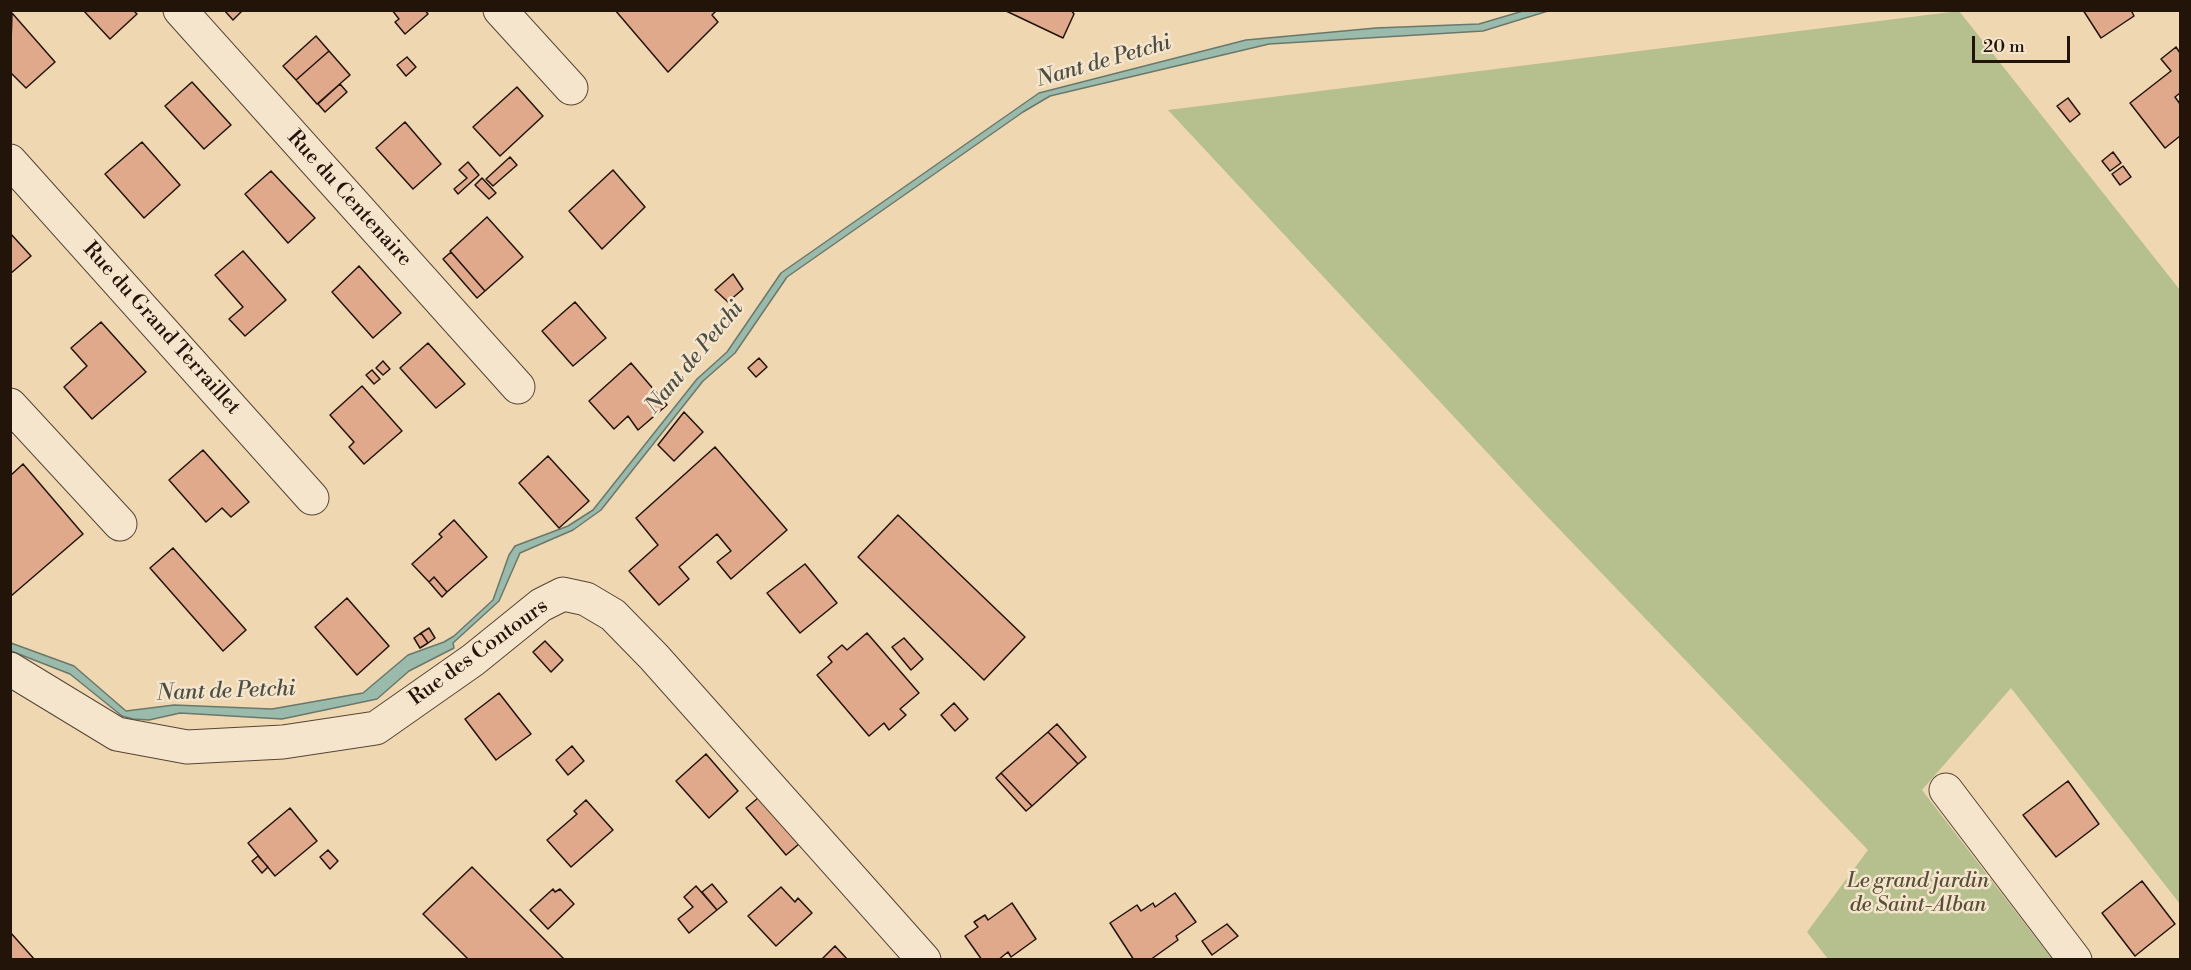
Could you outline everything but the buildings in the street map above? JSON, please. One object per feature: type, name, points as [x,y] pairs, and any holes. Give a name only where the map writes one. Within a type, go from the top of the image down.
[{"type":"street","name":"Rue du Centenaire","points":[[180,10],[518,387]]},
{"type":"street","points":[[500,10],[571,88]]},
{"type":"street","name":"Rue du Grand Terraillet","points":[[10,161],[312,498]]},
{"type":"street","points":[[10,405],[120,524]]},
{"type":"street","name":"Rue des Contours","points":[[10,669],[117,734],[187,747],[283,742],[376,728],[473,660],[541,605],[563,594],[586,599],[613,615],[654,657],[924,960]]},
{"type":"street","points":[[1946,790],[2075,960]]},
{"type":"green space","name":"Le grand jardin de Saint-Alban","points":[[1959,11],[2180,290],[2180,904],[2011,688],[1922,790],[2052,959],[1828,959],[1807,932],[1868,850],[1538,507],[1168,110]]},
{"type":"shaded area","points":[[1523,11],[1548,11],[1483,31],[1269,44],[1050,96],[1023,112],[787,277],[735,353],[703,381],[601,510],[573,530],[520,553],[499,601],[453,643],[454,648],[409,671],[377,699],[282,719],[180,713],[149,720],[133,719],[122,716],[70,674],[11,651],[11,643],[74,666],[126,711],[174,705],[272,709],[363,693],[408,655],[454,636],[493,600],[509,555],[515,546],[568,526],[593,510],[697,379],[727,352],[781,273],[1039,93],[1246,40],[1376,28],[1479,24]]},
{"type":"water label","name":"Nant de Petchi","points":[[1104,62]]},
{"type":"water label","name":"Nant de Petchi","points":[[695,358]]},
{"type":"water label","name":"Nant de Petchi","points":[[226,692]]}]
